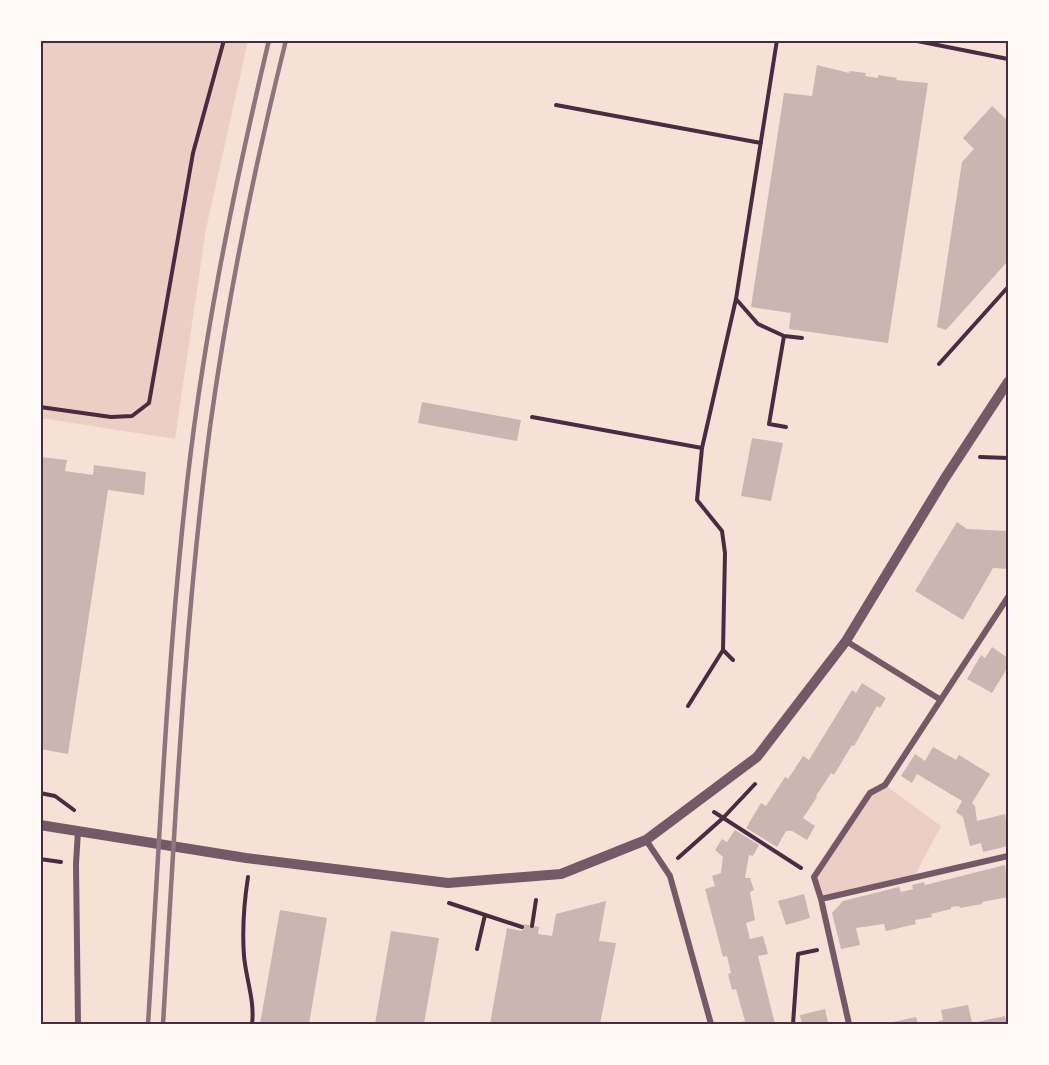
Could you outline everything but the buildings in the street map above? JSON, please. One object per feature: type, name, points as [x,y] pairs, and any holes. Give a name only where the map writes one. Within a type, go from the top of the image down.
[{"type":"street","points":[[40,825],[246,858],[448,883],[561,874],[646,840],[757,757],[846,641],[945,478],[1008,382]]},
{"type":"street","points":[[849,1024],[814,877],[870,793],[885,785],[1008,597]]},
{"type":"street","points":[[846,641],[941,700]]},
{"type":"street","points":[[78,831],[75,864],[78,1024]]},
{"type":"street","points":[[646,840],[670,876],[711,1024]]},
{"type":"street","points":[[821,899],[1008,856]]},
{"type":"path","points":[[40,407],[111,417],[132,416],[149,403],[193,153],[224,40]]},
{"type":"path","points":[[688,706],[723,650],[725,553],[722,531],[698,500],[702,448],[736,299],[777,40]]},
{"type":"path","points":[[912,40],[1008,59]]},
{"type":"path","points":[[556,105],[761,143]]},
{"type":"path","points":[[939,364],[1008,288]]},
{"type":"path","points":[[736,299],[758,324],[784,336],[802,338]]},
{"type":"path","points":[[784,336],[769,424],[786,427]]},
{"type":"path","points":[[532,417],[702,448]]},
{"type":"path","points":[[723,650],[733,660]]},
{"type":"path","points":[[40,794],[55,796],[75,811],[78,831]]},
{"type":"path","points":[[699,802],[814,877]]},
{"type":"path","points":[[249,875],[243,922],[244,957],[254,1010],[252,1024]]},
{"type":"path","points":[[532,926],[536,900]]},
{"type":"path","points":[[446,902],[522,927]]},
{"type":"path","points":[[477,949],[485,915]]},
{"type":"path","points":[[791,1024],[793,1024],[798,954],[832,946]]},
{"type":"shaded area","points":[[40,41],[248,41],[206,229],[175,439],[41,418]]},
{"type":"shaded area","points":[[885,785],[941,826],[914,877],[821,899],[814,877],[870,793]]},
{"type":"railway","points":[[148,1024],[172,640],[191,452],[219,275],[242,157],[269,40]]},
{"type":"railway","points":[[163,1024],[187,651],[210,427],[243,233],[286,40]]}]
